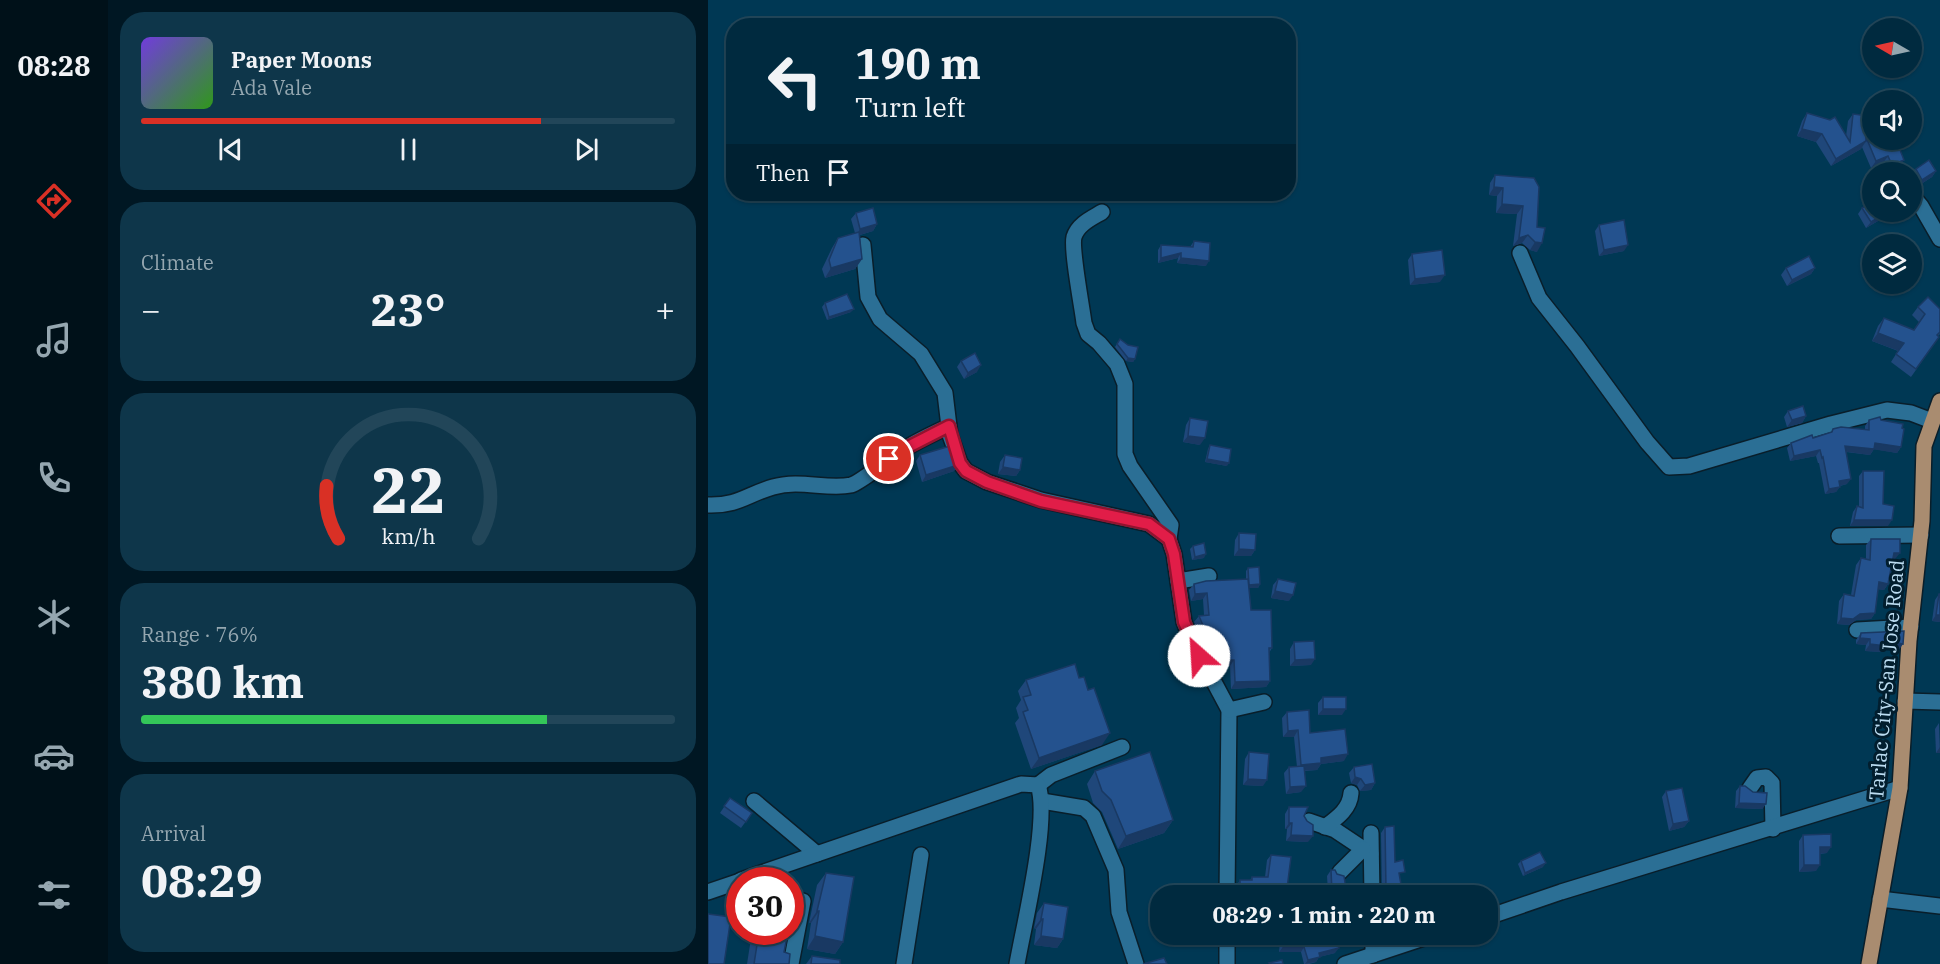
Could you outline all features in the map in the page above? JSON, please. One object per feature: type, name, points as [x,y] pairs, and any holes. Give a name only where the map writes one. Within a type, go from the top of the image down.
[{"type":"main road","name":"Tarlac City-San Jose Road","points":[[1869,964],[1900,789],[1911,627],[1921,535],[1924,446],[1940,401]]},
{"type":"street","points":[[1922,208],[1940,239]]},
{"type":"street","points":[[1102,212],[1084,222],[1074,237],[1084,323],[1088,334],[1117,364],[1125,384],[1125,454],[1130,466],[1171,525],[1169,539],[1184,622],[1229,710],[1227,885]]},
{"type":"street","points":[[863,245],[868,297],[880,319],[921,354],[945,393],[949,426],[960,463],[966,471],[987,482],[1041,501],[1149,524],[1169,539]]},
{"type":"street","points":[[1520,253],[1539,298],[1647,442],[1669,467],[1689,466],[1887,410],[1911,413],[1932,422]]},
{"type":"street","points":[[708,505],[723,505],[749,498],[772,487],[790,483],[838,486],[853,484],[908,447],[949,426]]},
{"type":"street","points":[[1839,536],[1921,535]]},
{"type":"street","points":[[1178,581],[1209,576]]},
{"type":"street","points":[[1857,630],[1911,627]]},
{"type":"street","points":[[1905,701],[1940,702]]},
{"type":"street","points":[[1229,710],[1264,702]]},
{"type":"street","points":[[780,867],[1021,784],[1038,784],[1051,775],[1122,747]]},
{"type":"street","points":[[1750,788],[1757,778],[1766,777],[1772,783],[1773,829]]},
{"type":"street","points":[[1017,964],[1036,857],[1042,801],[1038,784]]},
{"type":"street","points":[[1498,914],[1900,789]]},
{"type":"street","points":[[1325,826],[1341,815],[1351,799],[1351,793]]},
{"type":"street","points":[[754,801],[817,854]]},
{"type":"street","points":[[1042,801],[1084,808],[1093,816],[1116,870],[1119,912],[1136,964]]},
{"type":"street","points":[[1309,821],[1335,830],[1367,851]]},
{"type":"street","points":[[1371,833],[1367,851],[1371,885]]},
{"type":"street","points":[[1340,872],[1367,851]]},
{"type":"street","points":[[904,964],[921,855]]},
{"type":"street","points":[[708,892],[726,886]]},
{"type":"street","points":[[1881,899],[1940,906]]},
{"type":"street","points":[[791,964],[795,945]]},
{"type":"street","points":[[1227,945],[1227,964]]},
{"type":"street","points":[[1373,945],[1373,956]]},
{"type":"street","points":[[1345,964],[1404,945]]},
{"type":"building","points":[[1807,113],[1830,120],[1835,117],[1850,142],[1853,114],[1862,115],[1862,143],[1836,159],[1822,134],[1802,129]]},
{"type":"building","points":[[1871,150],[1900,150],[1904,160],[1891,162],[1888,156],[1876,161]]},
{"type":"building","points":[[1929,160],[1936,171],[1922,180],[1922,165]]},
{"type":"building","points":[[1495,175],[1534,178],[1539,187],[1537,227],[1545,228],[1542,243],[1535,242],[1528,235],[1519,238],[1523,206],[1502,204],[1503,188],[1494,187]]},
{"type":"building","points":[[873,208],[877,224],[860,229],[856,213]]},
{"type":"building","points":[[1624,220],[1628,245],[1604,250],[1599,225]]},
{"type":"building","points":[[859,232],[862,259],[831,268],[829,260],[838,238]]},
{"type":"building","points":[[1194,241],[1210,243],[1209,261],[1181,258],[1181,253],[1161,258],[1161,245],[1193,247]]},
{"type":"building","points":[[1442,250],[1445,275],[1415,279],[1412,254]]},
{"type":"building","points":[[1809,256],[1815,268],[1792,280],[1786,268]]},
{"type":"building","points":[[847,294],[854,309],[829,317],[825,303]]},
{"type":"building","points":[[1928,297],[1940,309],[1940,332],[1937,335],[1939,337],[1916,369],[1896,354],[1904,343],[1878,333],[1884,318],[1914,330],[1925,314],[1918,307]]},
{"type":"building","points":[[1120,339],[1128,345],[1138,347],[1135,359],[1128,358],[1117,344]]},
{"type":"building","points":[[975,353],[981,365],[968,373],[961,361]]},
{"type":"building","points":[[1803,406],[1806,416],[1792,420],[1788,411]]},
{"type":"building","points":[[1880,417],[1881,420],[1903,424],[1901,447],[1875,443],[1874,449],[1845,446],[1851,479],[1839,481],[1840,487],[1829,489],[1820,450],[1794,456],[1791,443],[1812,435],[1813,438],[1832,432],[1833,429],[1841,427],[1869,430],[1869,420]]},
{"type":"building","points":[[1190,418],[1208,421],[1205,438],[1188,436]]},
{"type":"building","points":[[1210,445],[1231,449],[1229,463],[1207,459]]},
{"type":"building","points":[[950,446],[958,465],[926,475],[920,455]]},
{"type":"building","points":[[1005,455],[1022,458],[1020,470],[1003,467]]},
{"type":"building","points":[[1863,471],[1884,471],[1883,504],[1894,506],[1892,520],[1854,520],[1857,506],[1863,508]]},
{"type":"building","points":[[1239,533],[1256,534],[1255,550],[1239,549]]},
{"type":"building","points":[[1871,539],[1900,539],[1900,553],[1894,553],[1888,584],[1879,582],[1875,613],[1860,614],[1853,619],[1841,618],[1844,594],[1854,596],[1861,558],[1870,560]]},
{"type":"building","points":[[1204,543],[1206,554],[1195,557],[1193,546]]},
{"type":"building","points":[[1259,567],[1260,584],[1249,585],[1248,568]]},
{"type":"building","points":[[1248,579],[1251,610],[1271,610],[1270,681],[1235,682],[1234,660],[1229,660],[1229,649],[1216,651],[1209,630],[1205,630],[1199,616],[1209,615],[1207,593],[1195,594],[1194,584],[1206,581]]},
{"type":"building","points":[[1278,579],[1296,583],[1293,595],[1275,591]]},
{"type":"building","points":[[1939,594],[1940,615],[1936,615]]},
{"type":"building","points":[[1904,631],[1903,644],[1886,641],[1886,646],[1870,644],[1870,639],[1860,638],[1861,633]]},
{"type":"building","points":[[1314,641],[1315,659],[1295,660],[1294,642]]},
{"type":"building","points":[[1075,664],[1079,678],[1084,677],[1088,690],[1094,688],[1110,733],[1039,758],[1023,712],[1028,710],[1023,697],[1031,695],[1026,680]]},
{"type":"building","points":[[1323,697],[1346,697],[1346,709],[1323,709]]},
{"type":"building","points":[[1309,710],[1310,733],[1345,729],[1348,754],[1321,758],[1321,763],[1301,765],[1298,730],[1288,731],[1287,712]]},
{"type":"building","points":[[1150,752],[1173,820],[1126,836],[1111,800],[1102,791],[1095,771]]},
{"type":"building","points":[[1249,752],[1269,754],[1267,780],[1248,779]]},
{"type":"building","points":[[1372,764],[1375,783],[1365,785],[1361,779],[1355,777],[1354,767]]},
{"type":"building","points":[[1304,766],[1306,786],[1290,787],[1289,767]]},
{"type":"building","points":[[1740,786],[1745,786],[1753,792],[1767,793],[1766,804],[1739,803]]},
{"type":"building","points":[[1682,788],[1689,821],[1673,824],[1666,791]]},
{"type":"building","points":[[730,798],[752,813],[746,822],[724,806]]},
{"type":"building","points":[[1289,807],[1308,807],[1304,816],[1313,825],[1313,836],[1291,835],[1292,823],[1289,823]]},
{"type":"building","points":[[1394,826],[1395,862],[1403,860],[1405,872],[1399,873],[1401,885],[1386,885],[1385,827]]},
{"type":"building","points":[[1831,834],[1831,847],[1820,847],[1820,865],[1804,865],[1803,835]]},
{"type":"building","points":[[1540,852],[1546,863],[1525,873],[1521,861]]},
{"type":"building","points":[[1271,855],[1291,857],[1287,885],[1240,885],[1240,880],[1268,877]]},
{"type":"building","points":[[1331,870],[1335,870],[1337,874],[1344,876],[1345,885],[1332,885]]},
{"type":"building","points":[[826,873],[854,877],[843,942],[815,936],[819,911],[817,911]]},
{"type":"building","points":[[1044,903],[1068,907],[1063,939],[1041,936]]},
{"type":"building","points":[[708,914],[726,916],[727,945],[724,964],[708,964]]},
{"type":"building","points":[[757,945],[785,945],[784,952],[790,954],[789,964],[754,964]]},
{"type":"building","points":[[1283,945],[1338,945],[1339,948],[1319,953],[1320,957],[1308,960],[1304,947],[1283,947]]},
{"type":"building","points":[[812,956],[840,960],[840,964],[811,964]]},
{"type":"building","points":[[1164,958],[1167,964],[1143,964]]},
{"type":"building","points":[[1282,960],[1283,964],[1269,963]]},
{"type":"route","points":[[889,459],[949,426],[960,463],[966,471],[987,482],[1041,501],[1149,524],[1169,539],[1174,554],[1184,622],[1199,656]]}]
